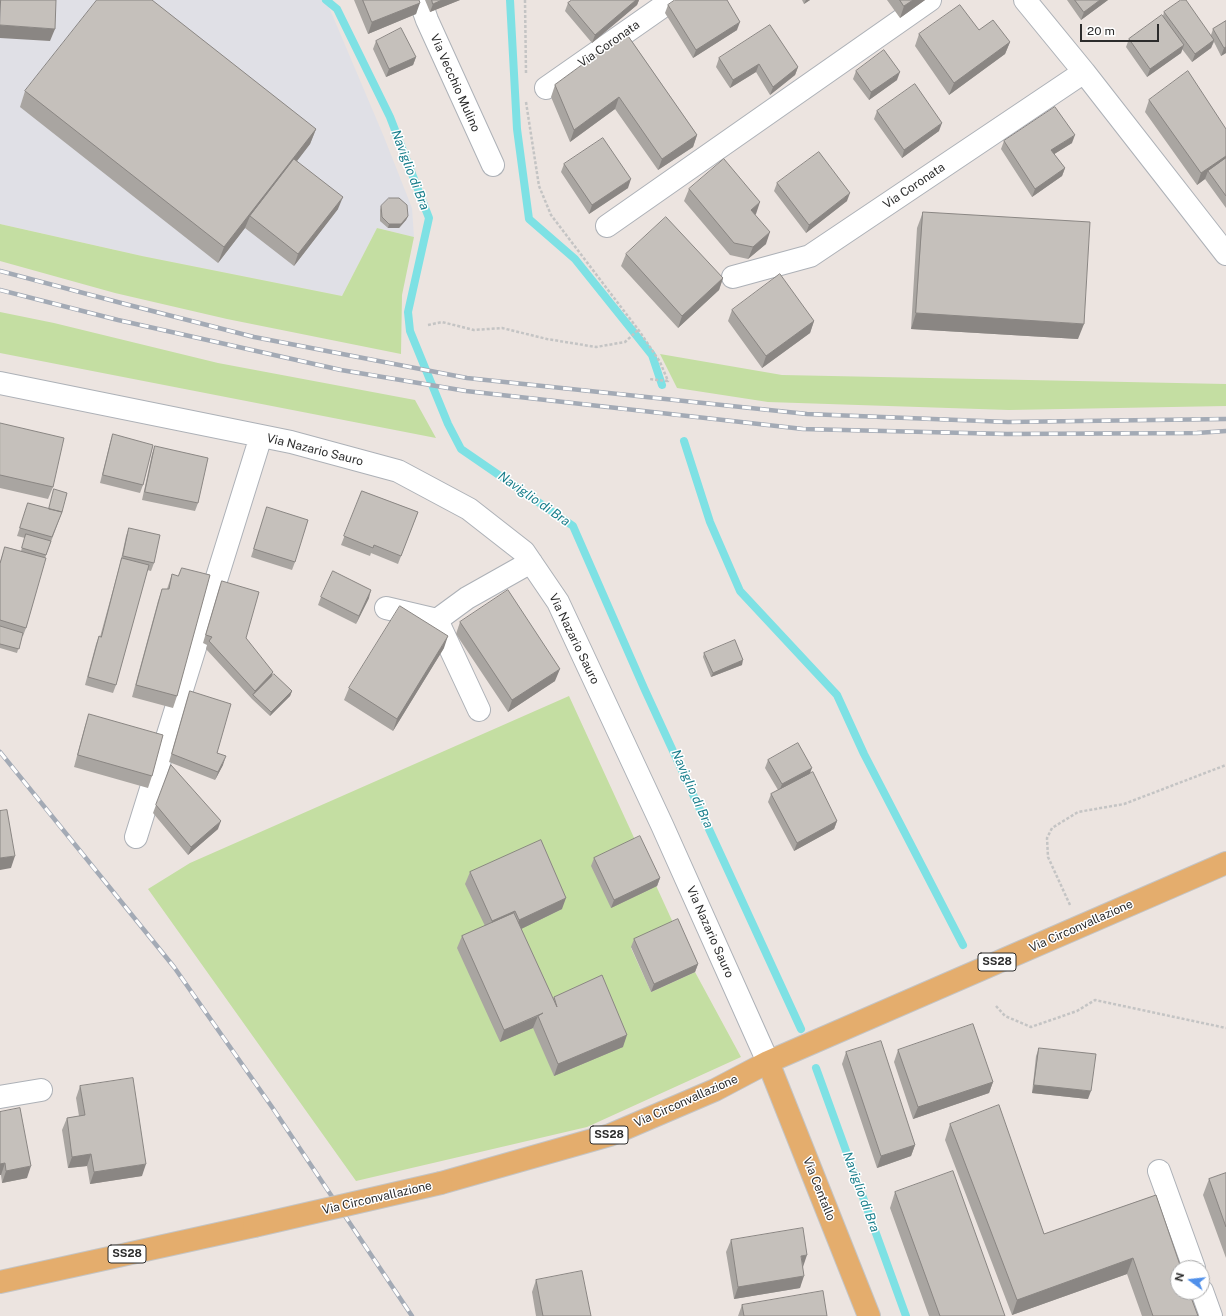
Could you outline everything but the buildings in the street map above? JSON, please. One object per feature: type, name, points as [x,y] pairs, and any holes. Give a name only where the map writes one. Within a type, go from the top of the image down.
[{"type":"main road","name":"Via Circonvallazione","points":[[0,1282],[440,1183],[610,1135],[714,1090],[768,1062],[1226,863]]},
{"type":"main road","name":"Via Centallo","points":[[768,1062],[869,1316]]},
{"type":"street","name":"Via Vecchio Mulino","points":[[420,0],[427,20],[493,165]]},
{"type":"street","name":"Via Coronata","points":[[546,88],[672,0]]},
{"type":"street","points":[[607,226],[930,0]]},
{"type":"street","points":[[1025,0],[1084,72],[1226,254]]},
{"type":"street","name":"Via Coronata","points":[[733,277],[810,256],[1084,72]]},
{"type":"street","name":"Via Nazario Sauro","points":[[0,383],[299,444],[398,471],[469,509],[524,552],[558,602],[662,825],[768,1062]]},
{"type":"street","points":[[136,837],[260,436]]},
{"type":"street","points":[[386,608],[437,620],[467,598],[531,562]]},
{"type":"street","points":[[437,620],[479,710]]},
{"type":"street","points":[[0,1097],[41,1090]]},
{"type":"street","points":[[1159,1171],[1191,1260]]},
{"type":"street","points":[[1205,1300],[1211,1316]]},
{"type":"path","points":[[539,186],[551,215],[638,330],[660,362],[668,381],[650,379]]},
{"type":"path","points":[[428,325],[442,322],[474,330],[502,328],[547,339],[596,347],[625,342],[638,330]]},
{"type":"path","points":[[1079,927],[1048,856],[1047,838],[1052,828],[1078,812],[1124,804],[1226,764]]},
{"type":"path","points":[[996,1006],[1005,1016],[1031,1027],[1077,1011],[1095,1000],[1226,1028]]},
{"type":"shaded area","points":[[0,0],[326,0],[384,137],[412,208],[414,237],[377,228],[342,296],[142,256],[0,224]]},
{"type":"green space","points":[[0,224],[142,256],[342,296],[377,228],[414,237],[402,295],[401,354],[227,319],[115,293],[0,261]]},
{"type":"green space","points":[[0,312],[54,323],[218,363],[415,400],[436,438],[0,353]]},
{"type":"green space","points":[[660,354],[782,375],[1226,384],[1226,406],[1009,410],[768,402],[677,388]]},
{"type":"green space","points":[[569,696],[675,927],[631,948],[651,992],[695,972],[741,1057],[587,1127],[356,1181],[148,889],[190,863]]},
{"type":"waterway","name":"Naviglio di Bra","points":[[326,0],[337,9],[390,117],[429,218],[408,312],[410,331],[448,424],[461,449],[573,526],[644,688],[801,1029]]},
{"type":"waterway","points":[[510,0],[517,129],[529,219],[575,259],[652,355],[662,385]]},
{"type":"waterway","points":[[684,441],[710,522],[740,591],[837,695],[864,754],[963,945]]},
{"type":"waterway","name":"Naviglio di Bra","points":[[816,1068],[906,1316]]},
{"type":"railway","points":[[0,271],[254,337],[467,378],[807,414],[1008,422],[1226,419]]},
{"type":"railway","points":[[0,290],[118,320],[341,370],[466,391],[803,429],[1007,434],[1197,433],[1226,431]]},
{"type":"railway","points":[[0,752],[174,967],[272,1107],[412,1316]]}]
